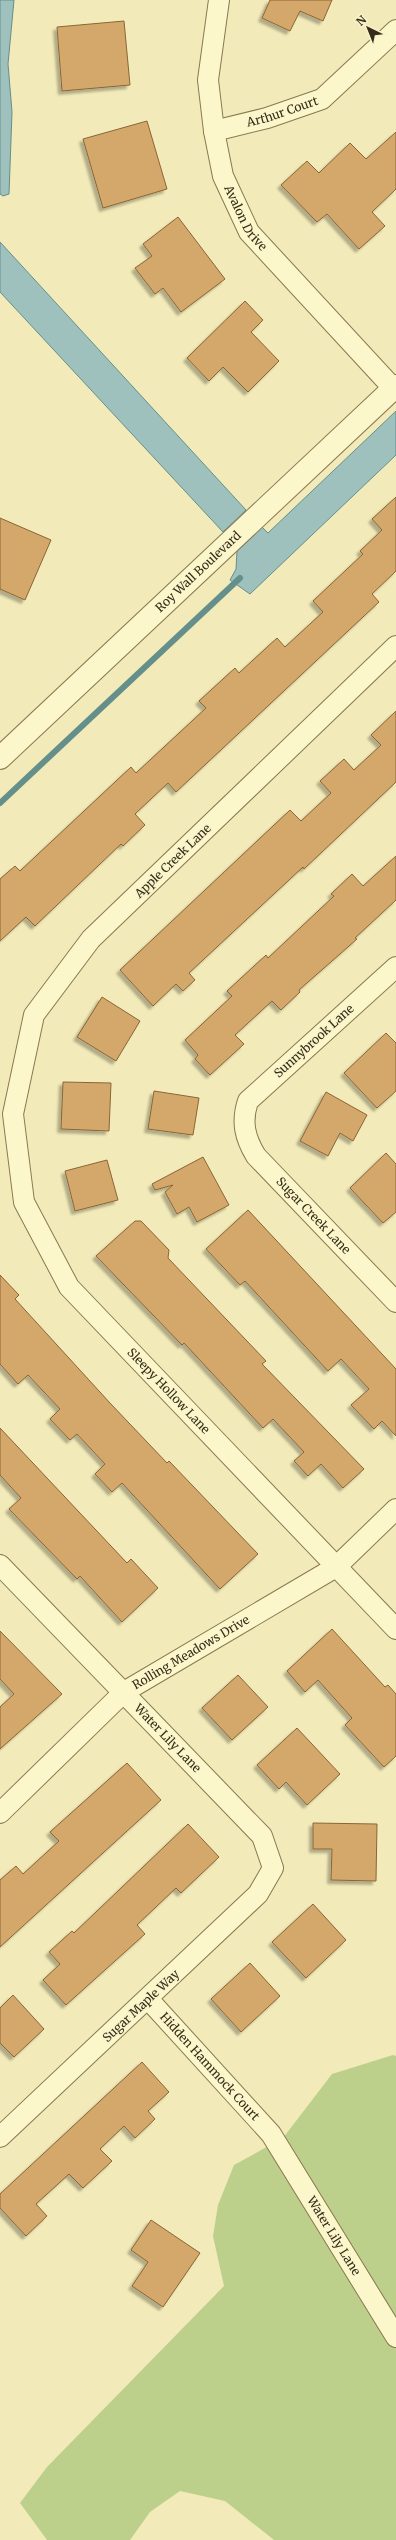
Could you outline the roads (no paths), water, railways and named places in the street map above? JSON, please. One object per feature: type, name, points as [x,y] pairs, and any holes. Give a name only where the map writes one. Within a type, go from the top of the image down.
[{"type":"street","name":"Avalon Drive","points":[[219,0],[208,80],[214,131],[223,176],[249,232],[395,387]]},
{"type":"street","name":"Arthur Court","points":[[214,131],[267,118],[322,99],[396,30]]},
{"type":"street","name":"Roy Wall Boulevard","points":[[0,758],[395,387]]},
{"type":"street","name":"Apple Creek Lane","points":[[6,1114],[34,1015],[91,939],[396,646]]},
{"type":"street","name":"Sunnybrook Lane","points":[[244,1122],[248,1101],[396,967]]},
{"type":"street","name":"Sleepy Hollow Lane","points":[[6,1114],[24,1202],[69,1287],[396,1629]]},
{"type":"street","name":"Sugar Creek Lane","points":[[244,1122],[247,1141],[256,1156],[396,1302]]},
{"type":"street","name":"Rolling Meadows Drive","points":[[0,1813],[124,1692],[336,1567],[396,1509]]},
{"type":"street","name":"Water Lily Lane","points":[[0,1565],[262,1836],[273,1868]]},
{"type":"street","name":"Sugar Maple Way","points":[[0,2137],[149,2000],[258,1894],[273,1868]]},
{"type":"street","name":"Hidden Hammock Court","points":[[149,2000],[271,2134]]},
{"type":"street","name":"Water Lily Lane","points":[[271,2134],[396,2337]]},
{"type":"water","points":[[0,0],[14,0],[8,64],[12,112],[9,194],[3,196],[0,194]]},
{"type":"water","points":[[0,242],[246,510],[223,532],[0,292]]},
{"type":"water","points":[[396,411],[396,455],[250,594],[230,580],[236,569],[237,551],[262,527],[268,533]]},
{"type":"waterway","points":[[0,803],[240,578]]}]
